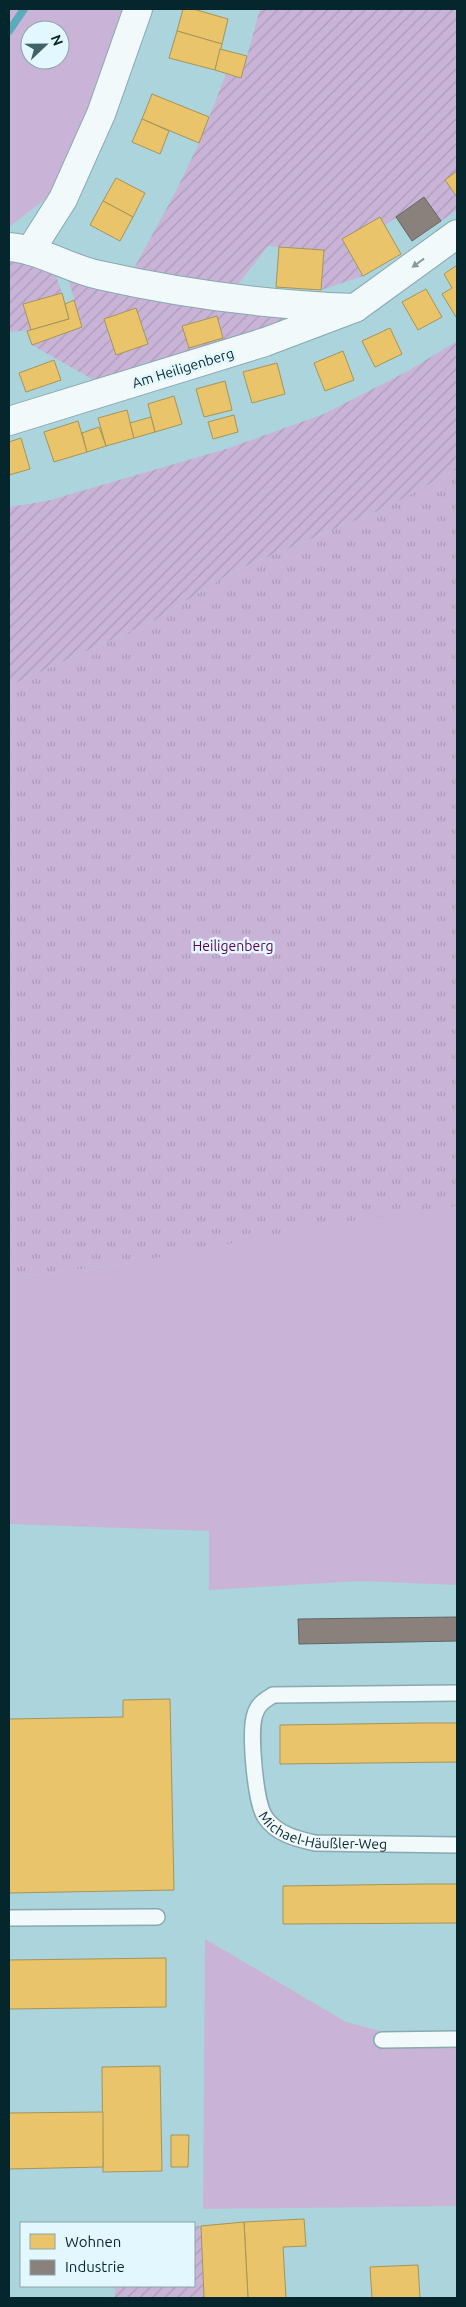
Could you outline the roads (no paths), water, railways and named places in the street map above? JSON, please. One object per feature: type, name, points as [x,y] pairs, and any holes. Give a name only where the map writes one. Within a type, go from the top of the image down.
[{"type":"street","points":[[138,9],[101,114],[63,199],[19,249],[94,274],[152,287],[247,300],[355,308]]},
{"type":"street","name":"Am Heiligenberg","points":[[9,421],[265,342],[355,308],[457,234]]},
{"type":"lane","name":"Michael-Häußler-Weg","points":[[457,1693],[273,1695],[259,1705],[252,1724],[252,1746],[259,1802],[265,1817],[283,1833],[297,1839],[315,1843],[457,1845]]},
{"type":"lane","points":[[9,1918],[157,1917]]},
{"type":"lane","points":[[382,2040],[457,2039]]},
{"type":"waterway","points":[[9,31],[24,9]]},
{"type":"park label","name":"Heiligenberg","points":[[233,946]]}]
